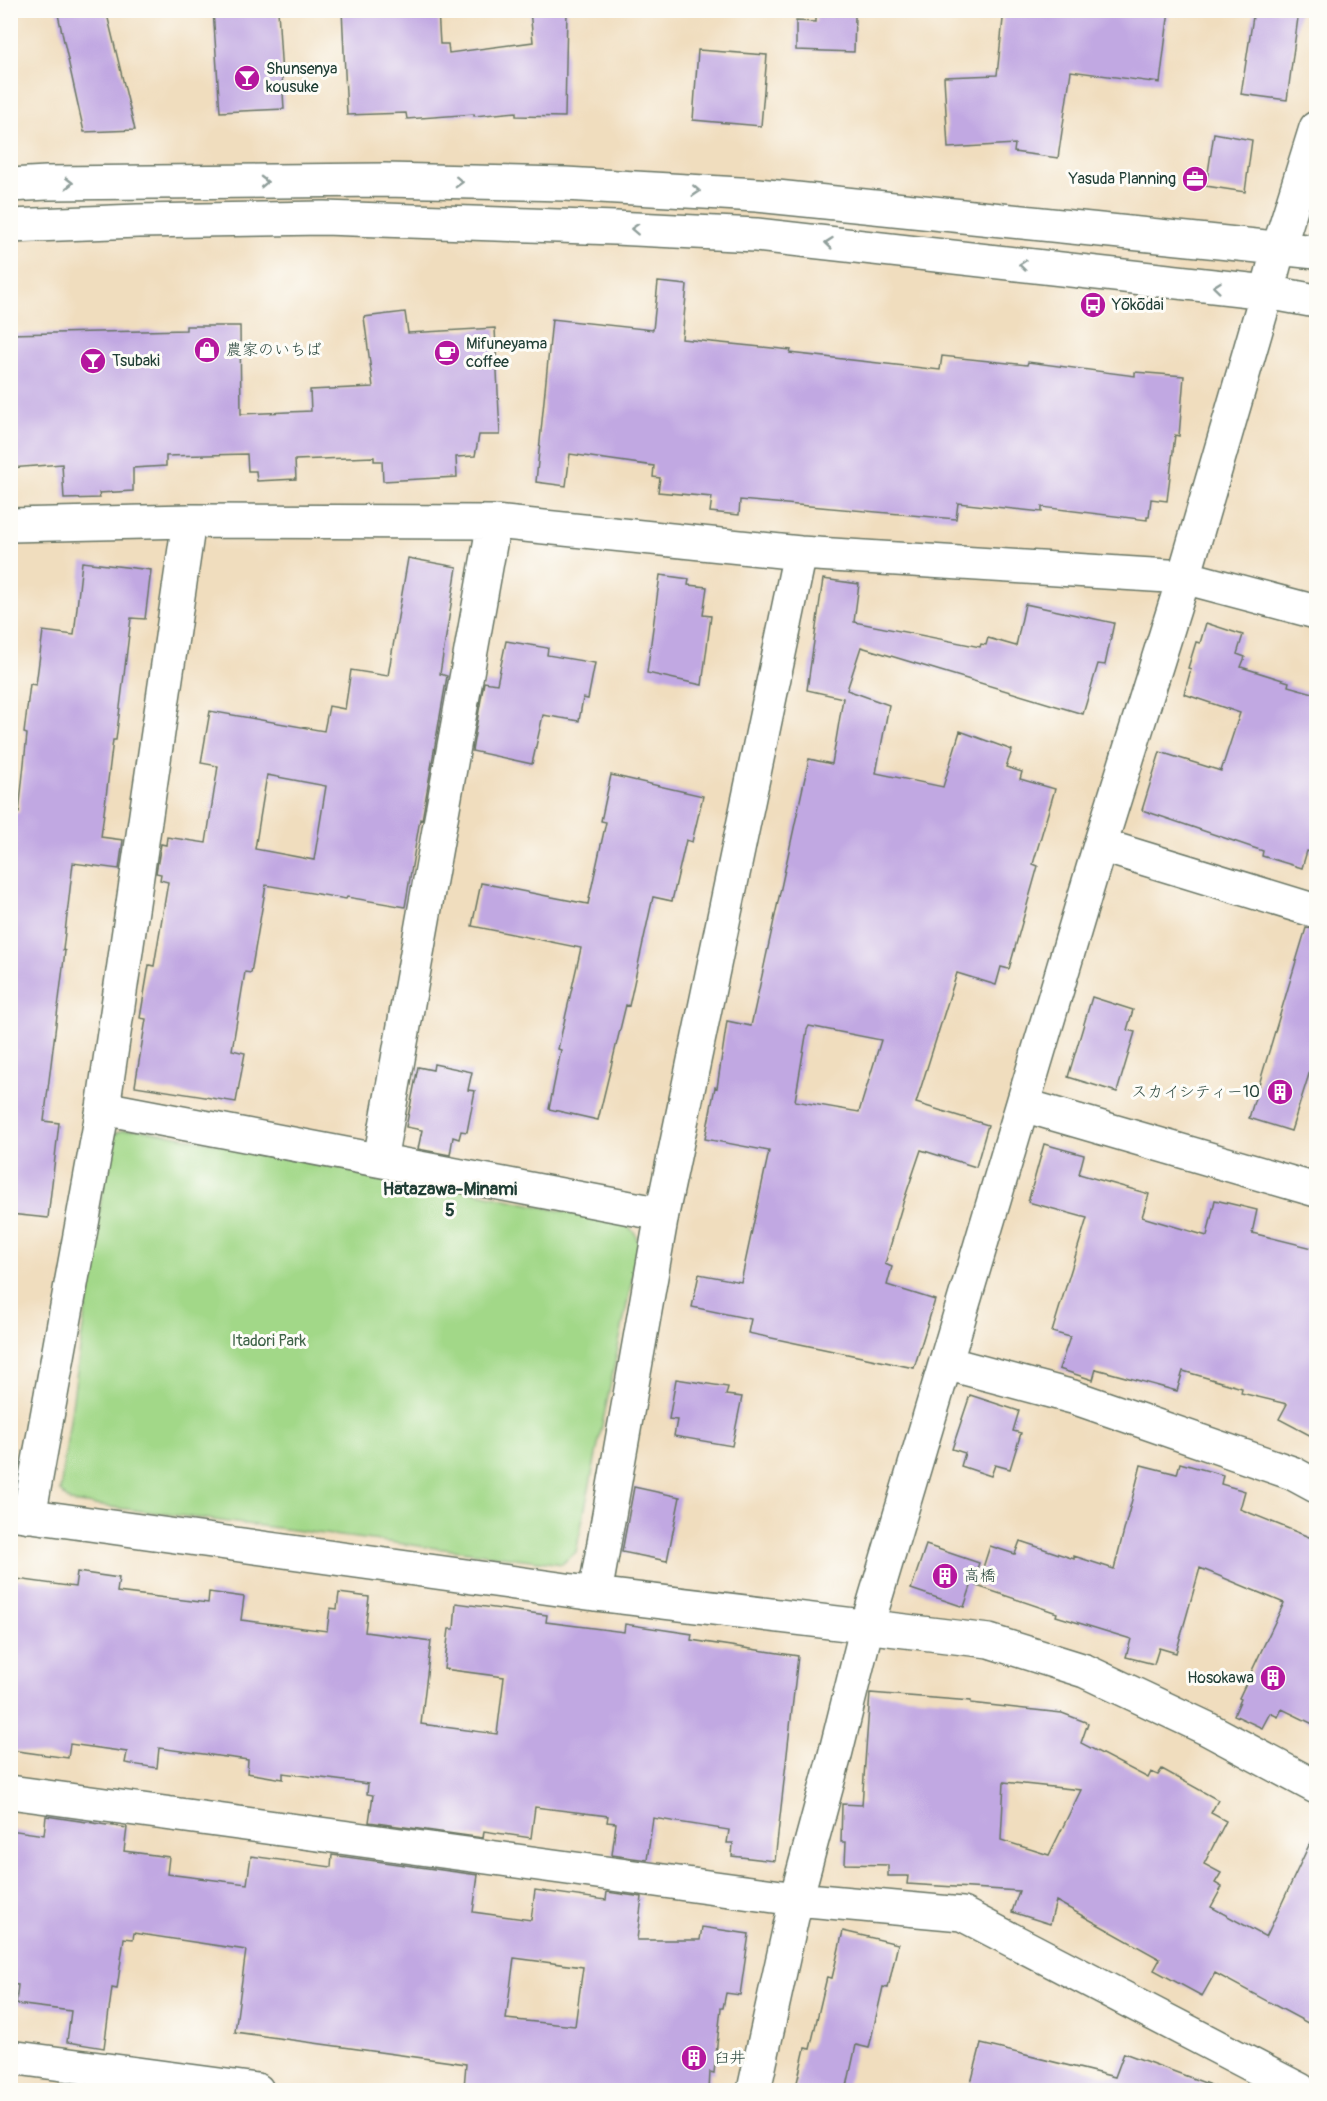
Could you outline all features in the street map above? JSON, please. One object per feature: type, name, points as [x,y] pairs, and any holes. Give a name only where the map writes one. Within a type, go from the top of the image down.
[{"type":"street","points":[[754,2091],[796,1899],[836,1755],[867,1626],[1100,845],[1184,577],[1278,247],[1317,128]]},
{"type":"street","points":[[10,185],[385,180],[565,184],[757,195],[1317,252]]},
{"type":"street","points":[[10,226],[324,218],[756,235],[1267,292],[1317,301]]},
{"type":"street","points":[[10,525],[189,521],[494,522],[800,553],[1184,577],[1317,612]]},
{"type":"street","points":[[189,521],[103,1108],[20,1515],[595,1594],[989,1641],[1084,1671],[1206,1728],[1317,1787]]},
{"type":"street","points":[[380,1160],[494,522]]},
{"type":"street","points":[[595,1594],[662,1214],[800,553]]},
{"type":"street","points":[[1100,845],[1317,911]]},
{"type":"street","points":[[1023,1105],[1317,1190]]},
{"type":"street","points":[[103,1108],[662,1214]]},
{"type":"street","points":[[946,1363],[1073,1397],[1292,1473],[1317,1486]]},
{"type":"street","points":[[10,1792],[796,1899],[962,1914],[1300,2091]]},
{"type":"street","points":[[10,2056],[257,2091]]},
{"type":"green space","name":"Itadori Park","points":[[139,1129],[442,1185],[626,1225],[635,1233],[639,1246],[576,1552],[562,1564],[70,1502],[60,1491],[110,1136],[123,1130]]},
{"type":"building","points":[[57,10],[106,10],[135,130],[84,132]]},
{"type":"building","points":[[213,10],[278,10],[284,109],[220,112]]},
{"type":"building","points":[[342,10],[438,10],[440,44],[448,44],[449,53],[533,42],[530,10],[567,10],[565,117],[516,116],[516,112],[407,119],[406,113],[347,115]]},
{"type":"building","points":[[1004,10],[1042,10],[1072,14],[1073,10],[1169,10],[1160,83],[1071,71],[1058,158],[1014,152],[1015,144],[948,148],[944,77],[997,75]]},
{"type":"building","points":[[1254,10],[1299,10],[1287,100],[1241,94]]},
{"type":"building","points":[[816,15],[855,15],[854,52],[796,50],[796,21],[816,22]]},
{"type":"building","points":[[698,50],[767,55],[761,126],[693,120]]},
{"type":"building","points":[[1214,133],[1252,140],[1245,192],[1206,186]]},
{"type":"building","points":[[658,282],[687,285],[682,339],[791,350],[790,353],[940,370],[942,356],[1027,365],[1028,362],[1135,376],[1135,372],[1184,376],[1179,436],[1175,435],[1167,501],[1151,499],[1147,520],[1042,507],[1042,512],[958,503],[956,519],[740,500],[739,515],[710,512],[712,497],[658,492],[660,478],[653,477],[654,466],[570,454],[566,486],[536,482],[552,319],[653,330]]},
{"type":"building","points":[[405,312],[408,333],[495,328],[500,435],[479,435],[475,456],[456,457],[457,477],[383,481],[382,461],[374,461],[374,457],[295,460],[296,479],[257,481],[256,471],[248,471],[247,454],[166,456],[166,466],[133,468],[133,491],[99,493],[100,498],[64,499],[62,464],[10,468],[10,334],[186,330],[186,326],[240,326],[241,414],[311,411],[310,390],[373,387],[364,317]]},
{"type":"building","points":[[408,558],[457,567],[440,674],[447,676],[405,907],[266,885],[251,973],[245,972],[232,1050],[245,1053],[236,1102],[135,1086],[146,1019],[140,1018],[149,965],[154,966],[168,882],[160,880],[161,874],[156,873],[161,844],[166,845],[167,837],[206,843],[218,766],[201,763],[210,711],[324,731],[329,706],[345,709],[351,670],[388,676]],"holes":[[[267,775],[326,786],[314,860],[255,849]]]},
{"type":"building","points":[[82,562],[151,570],[145,619],[131,618],[101,837],[123,840],[119,869],[73,863],[63,950],[65,951],[44,1121],[59,1123],[48,1218],[10,1214],[10,833],[13,812],[19,813],[27,734],[24,733],[30,684],[36,685],[43,631],[74,635]]},
{"type":"building","points":[[660,575],[689,579],[688,585],[707,587],[703,615],[711,616],[702,685],[647,673]]},
{"type":"building","points":[[823,579],[859,584],[854,622],[980,647],[981,644],[986,645],[988,638],[1016,646],[1025,604],[1114,623],[1105,665],[1098,664],[1083,714],[861,647],[847,690],[889,705],[876,773],[943,787],[960,731],[1012,750],[1006,767],[1022,772],[1020,779],[1055,789],[1033,864],[1038,866],[1009,969],[1001,967],[996,985],[957,973],[916,1103],[988,1125],[976,1167],[921,1150],[903,1203],[885,1264],[892,1267],[887,1285],[935,1300],[914,1368],[748,1333],[751,1319],[692,1307],[699,1274],[741,1282],[769,1151],[705,1139],[715,1087],[717,1088],[727,1021],[751,1026],[809,759],[832,764],[843,698],[807,690]],"holes":[[[809,1026],[881,1040],[859,1112],[795,1101]]]},
{"type":"building","points":[[1206,623],[1243,635],[1237,654],[1245,657],[1241,667],[1289,682],[1288,686],[1317,694],[1317,853],[1307,851],[1302,868],[1262,856],[1263,851],[1142,810],[1160,752],[1221,771],[1240,713],[1184,694],[1191,669],[1188,668],[1196,642],[1200,643]]},
{"type":"building","points":[[506,641],[548,648],[547,655],[595,663],[588,699],[583,698],[579,721],[543,715],[532,764],[472,751],[484,682],[497,684]]},
{"type":"building","points":[[611,775],[703,796],[692,842],[686,840],[672,901],[653,897],[629,1006],[626,1005],[598,1120],[549,1109],[561,1050],[558,1049],[581,948],[472,926],[481,883],[588,904],[606,822],[601,821]]},
{"type":"building","points":[[1306,928],[1317,929],[1317,1049],[1291,1131],[1249,1118]]},
{"type":"building","points":[[1092,997],[1133,1010],[1127,1030],[1135,1032],[1117,1092],[1068,1077]]},
{"type":"building","points":[[434,1064],[472,1072],[468,1090],[475,1091],[467,1132],[461,1131],[459,1139],[453,1137],[450,1155],[418,1149],[422,1130],[406,1127],[418,1067],[433,1070]]},
{"type":"building","points":[[1044,1144],[1084,1155],[1079,1174],[1149,1194],[1142,1217],[1207,1236],[1215,1200],[1257,1210],[1252,1233],[1317,1249],[1317,1439],[1279,1419],[1287,1404],[1241,1393],[1242,1388],[1183,1371],[1177,1391],[1096,1369],[1093,1380],[1059,1369],[1070,1337],[1052,1332],[1087,1218],[1028,1202]]},
{"type":"building","points":[[676,1379],[728,1387],[726,1395],[742,1397],[732,1446],[674,1436],[677,1420],[669,1419]]},
{"type":"building","points":[[970,1395],[1019,1411],[1013,1431],[1021,1433],[1010,1469],[995,1465],[991,1476],[961,1466],[965,1453],[952,1449]]},
{"type":"building","points":[[1180,1463],[1223,1475],[1221,1484],[1245,1491],[1240,1509],[1314,1539],[1317,1534],[1317,1726],[1282,1709],[1278,1717],[1270,1713],[1262,1728],[1234,1715],[1241,1699],[1239,1698],[1284,1603],[1200,1568],[1176,1653],[1159,1648],[1154,1664],[1126,1657],[1131,1639],[1056,1616],[1057,1613],[977,1586],[990,1546],[1015,1554],[1020,1541],[1074,1559],[1074,1556],[1114,1569],[1141,1465],[1177,1474]]},
{"type":"building","points":[[634,1487],[680,1497],[667,1561],[622,1552]]},
{"type":"building","name":"高橋","points":[[926,1545],[979,1563],[964,1607],[911,1589]]},
{"type":"building","points":[[77,1572],[119,1578],[117,1592],[208,1603],[209,1592],[244,1597],[241,1620],[327,1631],[330,1608],[337,1609],[339,1593],[369,1597],[365,1632],[431,1641],[421,1724],[497,1734],[504,1677],[444,1669],[449,1629],[454,1629],[456,1603],[547,1615],[546,1622],[624,1632],[625,1624],[692,1634],[691,1640],[798,1656],[775,1861],[732,1856],[733,1843],[727,1843],[729,1830],[653,1818],[647,1860],[612,1855],[616,1823],[607,1822],[608,1816],[535,1807],[531,1838],[484,1831],[483,1838],[369,1822],[373,1795],[367,1794],[368,1784],[283,1773],[283,1779],[247,1773],[248,1760],[159,1748],[157,1768],[125,1763],[127,1752],[70,1744],[68,1758],[10,1750],[10,1578],[75,1587]]},
{"type":"building","points":[[870,1693],[971,1701],[971,1703],[1062,1713],[1088,1723],[1081,1743],[1148,1778],[1151,1772],[1158,1775],[1162,1769],[1218,1800],[1211,1813],[1226,1821],[1204,1864],[1221,1873],[1215,1883],[1222,1887],[1211,1907],[1266,1937],[1317,1828],[1317,2028],[1215,1973],[1202,1996],[1154,1970],[1160,1959],[1056,1901],[1050,1924],[1012,1912],[1019,1891],[907,1884],[908,1876],[888,1876],[888,1865],[845,1864],[846,1842],[841,1842],[842,1804],[862,1805]],"holes":[[[1004,1782],[1081,1790],[1049,1855],[1001,1840]]]},
{"type":"building","points":[[46,1816],[127,1828],[124,1851],[169,1857],[167,1874],[247,1884],[251,1856],[331,1867],[332,1855],[478,1875],[473,1912],[531,1920],[535,1890],[606,1900],[607,1892],[642,1897],[637,1940],[700,1940],[702,1927],[749,1934],[740,1995],[726,1993],[723,2008],[721,2008],[714,2073],[710,2072],[709,2091],[509,2091],[464,2087],[466,2064],[235,2032],[246,1950],[134,1933],[133,1939],[124,1938],[117,1989],[112,1988],[104,2048],[67,2042],[71,2011],[16,2004],[18,1985],[10,1984],[10,1830],[44,1835]],"holes":[[[514,1958],[583,1967],[575,2026],[506,2019]]]},
{"type":"building","points":[[843,1931],[898,1944],[888,1988],[883,1987],[869,2048],[856,2045],[846,2091],[795,2091],[805,2048],[810,2049],[827,1977],[832,1978]]},
{"type":"building","points":[[981,2044],[1115,2077],[1124,2053],[1216,2087],[1215,2091],[969,2091]]},
{"type":"place","name":"Shunsenya kousuke","points":[[247,78]]},
{"type":"place","name":"Yasuda Planning","points":[[1195,179]]},
{"type":"place","name":"Yōkōdai","points":[[1093,305]]},
{"type":"place","name":"農家のいちば","points":[[207,350]]},
{"type":"place","name":"Mifuneyama coffee","points":[[447,353]]},
{"type":"place","name":"Tsubaki","points":[[93,361]]},
{"type":"place","name":"スカイシティー10","points":[[1280,1092]]},
{"type":"place","name":"高橋","points":[[945,1576]]},
{"type":"place","name":"Hosokawa","points":[[1273,1678]]},
{"type":"place","name":"臼井","points":[[694,2058]]},
{"type":"district","name":"Hatazawa-Minami 5","points":[[450,1199]]}]
